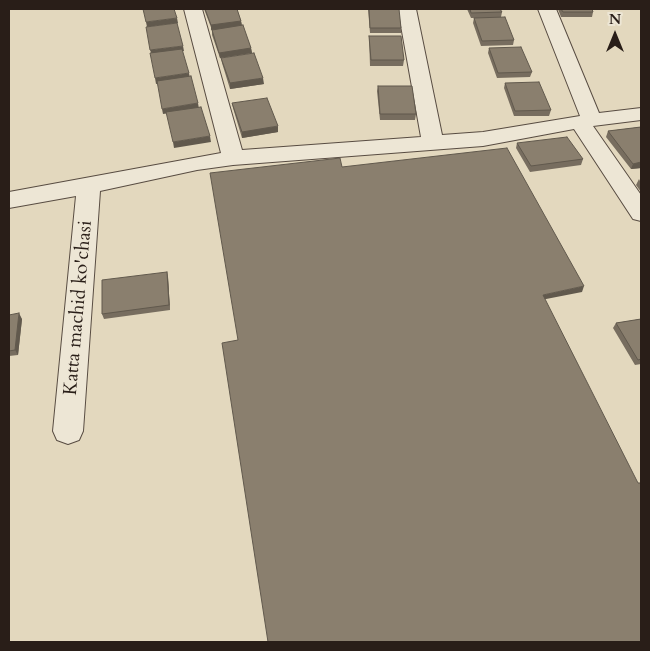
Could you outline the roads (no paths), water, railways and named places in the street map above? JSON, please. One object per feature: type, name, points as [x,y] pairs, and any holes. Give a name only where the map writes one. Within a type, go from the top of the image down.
[{"type":"street","points":[[193,9],[233,158]]},
{"type":"street","points":[[407,9],[433,143]]},
{"type":"street","points":[[547,9],[586,121],[641,213]]},
{"type":"street","points":[[9,200],[89,186],[197,163],[233,158],[483,139],[586,121],[641,114]]},
{"type":"street","name":"Katta machid ko'chasi","points":[[68,431],[89,186]]}]
